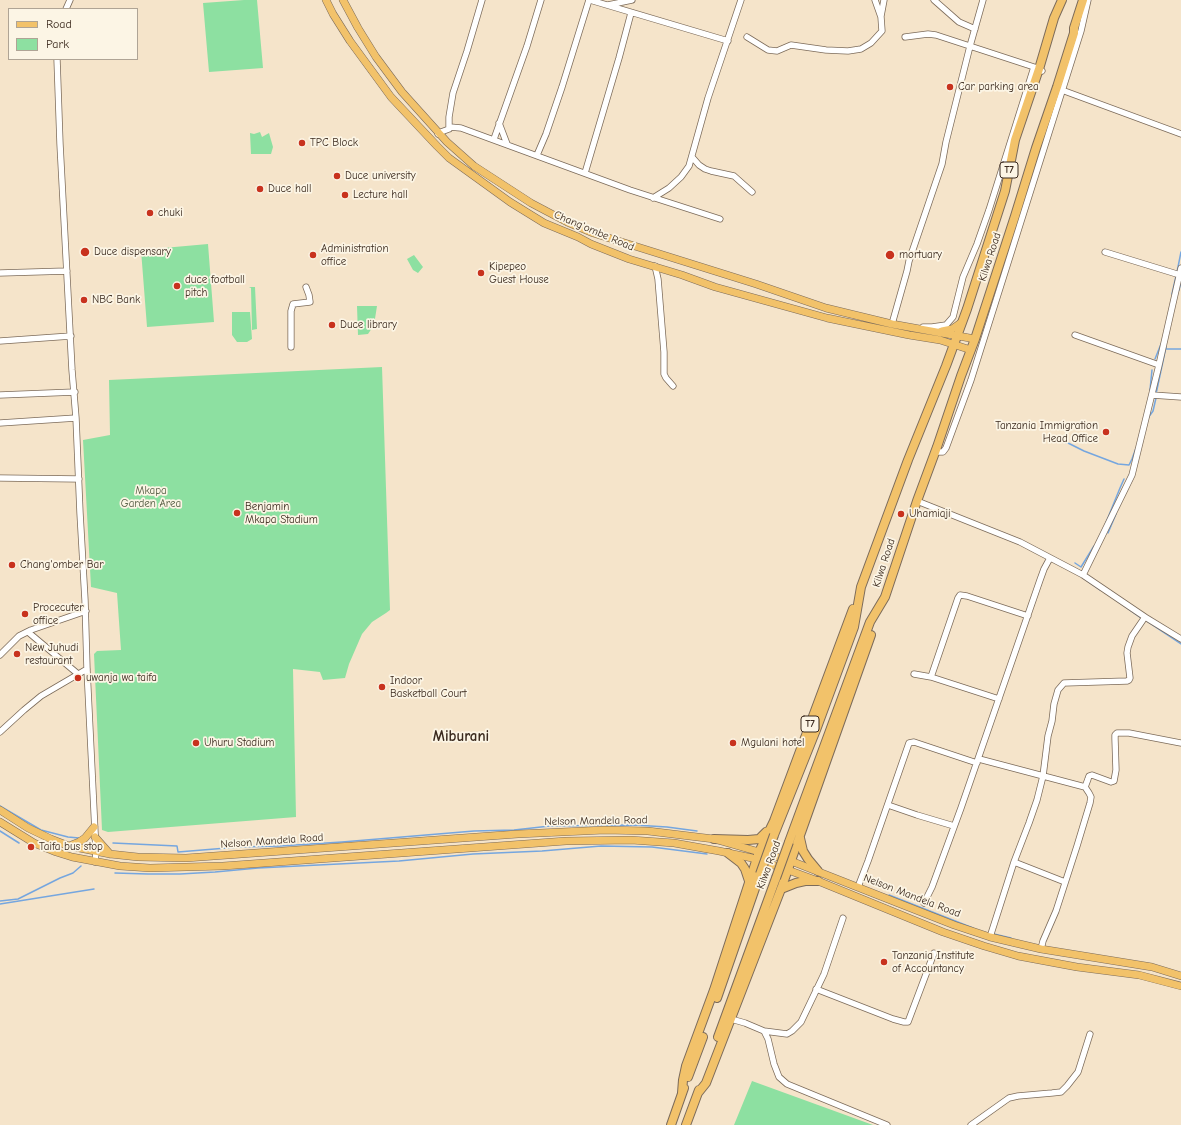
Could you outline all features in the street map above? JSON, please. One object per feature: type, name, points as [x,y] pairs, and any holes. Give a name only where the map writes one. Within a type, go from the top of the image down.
[{"type":"highway","name":"Kilwa Road","points":[[672,1125],[774,835],[816,730],[854,627],[861,587],[908,460],[950,356],[962,322],[1005,190],[1015,140],[1054,18],[1062,0]]},
{"type":"highway","name":"Kilwa Road","points":[[686,1125],[870,622],[885,597],[916,501],[975,339],[1036,148],[1059,88],[1074,33],[1074,28],[1083,0]]},
{"type":"highway","name":"T7","points":[[682,1093],[686,1066],[714,990],[748,881],[757,856],[772,826],[861,587]]},
{"type":"highway","name":"T7","points":[[698,1094],[706,1083],[781,889],[885,597]]},
{"type":"highway","points":[[714,838],[741,840],[759,839],[772,826]]},
{"type":"highway","points":[[800,837],[803,851],[818,871]]},
{"type":"highway","points":[[728,853],[741,863],[748,881]]},
{"type":"highway","points":[[781,889],[805,881],[818,881]]},
{"type":"main road","name":"Chang'ombe Road","points":[[326,0],[350,41],[391,97],[437,146],[450,158],[510,202],[544,223],[629,259],[655,266],[715,287],[827,318],[940,340],[971,350]]},
{"type":"main road","name":"Chang'ombe Road","points":[[343,0],[376,57],[402,92],[438,134],[474,166],[532,203],[567,222],[593,233],[756,284],[826,308],[892,324],[975,339]]},
{"type":"main road","points":[[938,332],[948,330],[962,322]]},
{"type":"main road","points":[[940,340],[948,349],[950,356]]},
{"type":"main road","name":"Nelson Mandela Road","points":[[0,810],[28,828],[69,846],[96,852],[138,857],[186,858],[518,834],[604,830],[648,831],[714,838],[788,870],[943,932],[1018,956],[1077,967],[1140,975],[1181,986]]},
{"type":"main road","name":"Nelson Mandela Road","points":[[0,822],[34,843],[72,857],[120,866],[150,868],[223,866],[558,842],[631,840],[674,843],[728,853],[791,861],[954,925],[990,937],[1041,949],[1134,964],[1181,976]]},
{"type":"main road","points":[[69,846],[85,838],[94,827]]},
{"type":"main road","points":[[95,836],[110,854]]},
{"type":"street","points":[[449,129],[449,117],[453,93],[482,0]]},
{"type":"street","points":[[494,139],[541,0]]},
{"type":"street","points":[[537,155],[546,134],[590,0],[728,41]]},
{"type":"street","points":[[608,6],[632,0]]},
{"type":"street","points":[[653,198],[669,188],[681,177],[689,166],[708,98],[741,0]]},
{"type":"street","points":[[875,0],[881,16]]},
{"type":"street","points":[[747,37],[768,50],[777,51],[791,45],[826,50],[848,51],[860,49],[871,43],[882,31],[881,16],[884,0]]},
{"type":"street","points":[[934,0],[959,22],[975,29]]},
{"type":"street","points":[[892,324],[909,261],[942,164],[970,46],[983,0]]},
{"type":"street","points":[[935,452],[943,452],[946,448],[971,380],[1059,88],[1081,31],[1088,0]]},
{"type":"street","points":[[585,173],[631,13]]},
{"type":"street","points":[[905,37],[936,34],[1038,69],[977,244],[963,277],[953,317],[946,325],[918,328]]},
{"type":"street","points":[[56,60],[86,611],[87,669],[96,852],[95,862]]},
{"type":"street","points":[[1059,88],[1181,134]]},
{"type":"street","points":[[499,123],[508,144]]},
{"type":"street","points":[[438,134],[453,126],[461,128],[653,198],[720,219]]},
{"type":"street","points":[[692,156],[699,165],[705,169],[734,176],[752,192]]},
{"type":"street","points":[[1105,252],[1180,275]]},
{"type":"street","points":[[655,266],[664,352],[664,374],[672,386]]},
{"type":"street","points":[[1083,575],[1132,475],[1159,365],[1178,298],[1181,268]]},
{"type":"street","points":[[0,273],[67,271]]},
{"type":"street","points":[[290,347],[291,311],[293,304],[310,302],[306,287]]},
{"type":"street","points":[[1075,335],[1159,365]]},
{"type":"street","points":[[0,341],[71,336]]},
{"type":"street","points":[[0,395],[75,392]]},
{"type":"street","points":[[1152,395],[1181,397]]},
{"type":"street","points":[[0,423],[76,418]]},
{"type":"street","points":[[0,478],[79,479]]},
{"type":"street","points":[[916,501],[1020,542],[1083,575],[1145,617],[1181,639]]},
{"type":"street","points":[[924,903],[932,887],[978,761],[1044,569],[1050,558]]},
{"type":"street","points":[[931,677],[960,595],[1028,616]]},
{"type":"street","points":[[0,655],[19,636],[86,611]]},
{"type":"street","points":[[990,937],[1014,862],[1029,823],[1043,776],[1048,736],[1058,690],[1064,683],[1129,680],[1128,647],[1132,636],[1145,617]]},
{"type":"street","points":[[28,632],[78,674]]},
{"type":"street","points":[[0,732],[34,701],[53,688],[87,669]]},
{"type":"street","points":[[914,674],[931,677],[999,699]]},
{"type":"street","points":[[1085,787],[1088,779],[1092,775],[1112,782],[1114,781],[1116,770],[1115,735],[1117,733],[1129,733],[1181,743]]},
{"type":"street","points":[[858,887],[909,743],[914,742],[978,761],[1085,787],[1089,792],[1090,803],[1056,911],[1041,949]]},
{"type":"street","points":[[888,805],[954,826]]},
{"type":"street","points":[[1014,862],[1065,882]]},
{"type":"street","points":[[730,1019],[746,1023],[764,1031],[787,1034],[792,1031],[801,1022],[829,961],[843,918]]},
{"type":"street","points":[[816,989],[893,1019],[908,1022],[934,954]]},
{"type":"street","points":[[764,1031],[768,1039],[774,1064],[780,1077],[787,1084],[886,1125]]},
{"type":"street","points":[[971,1125],[1009,1098],[1061,1092],[1078,1072],[1090,1034]]},
{"type":"green space","points":[[257,0],[263,68],[209,72],[203,3]]},
{"type":"green space","points":[[260,132],[262,137],[269,133],[273,147],[271,154],[251,154],[250,133],[254,134]]},
{"type":"green space","name":"duce football pitch","points":[[208,244],[214,322],[147,327],[141,250]]},
{"type":"green space","points":[[414,255],[423,267],[418,273],[413,270],[407,259]]},
{"type":"green space","points":[[249,287],[255,287],[257,329],[252,330],[251,288]]},
{"type":"green space","points":[[357,306],[377,306],[374,325],[368,334],[358,335]]},
{"type":"green space","points":[[232,312],[250,312],[252,339],[247,342],[237,342],[232,335]]},
{"type":"green space","name":"Benjamin Mkapa Stadium","points":[[382,367],[390,610],[372,622],[362,634],[349,664],[345,678],[323,680],[320,672],[293,669],[296,817],[108,832],[102,830],[94,654],[97,651],[121,650],[117,593],[91,587],[83,440],[110,435],[109,380]]},
{"type":"green space","points":[[752,1081],[873,1125],[734,1125]]},
{"type":"waterway","points":[[1177,272],[1181,252]]},
{"type":"waterway","points":[[1172,294],[1176,276]]},
{"type":"waterway","points":[[1179,290],[1181,282]]},
{"type":"waterway","points":[[1155,359],[1161,344]]},
{"type":"waterway","points":[[1156,394],[1166,347]]},
{"type":"waterway","points":[[1166,349],[1181,349]]},
{"type":"waterway","points":[[1150,390],[1152,370]]},
{"type":"waterway","points":[[1148,418],[1153,411],[1156,398]]},
{"type":"waterway","points":[[1054,440],[1068,443],[1118,464],[1129,465],[1136,448]]},
{"type":"waterway","points":[[1105,525],[1124,479]]},
{"type":"waterway","points":[[1108,533],[1116,514]]},
{"type":"waterway","points":[[1075,563],[1081,567],[1094,546]]},
{"type":"waterway","points":[[1080,576],[1100,590]]},
{"type":"waterway","points":[[1107,594],[1141,618]]},
{"type":"waterway","points":[[1145,620],[1181,644]]},
{"type":"waterway","points":[[0,806],[41,830],[68,837],[79,838]]},
{"type":"waterway","points":[[113,843],[177,846],[178,852],[239,847],[342,842],[474,831],[514,830],[550,826],[634,825],[697,831]]},
{"type":"waterway","points":[[0,831],[19,843]]},
{"type":"waterway","points":[[115,873],[180,874],[258,868],[399,861],[473,854],[542,851],[601,846],[652,847],[707,854]]},
{"type":"waterway","points":[[0,901],[18,899],[73,873],[81,866]]},
{"type":"waterway","points":[[0,904],[94,889]]},
{"type":"waterway","points":[[889,895],[973,928]]},
{"type":"waterway","points":[[994,934],[1011,938]]},
{"type":"place","name":"Car parking area","points":[[950,87]]},
{"type":"place","name":"TPC Block","points":[[302,143]]},
{"type":"place","name":"Duce university","points":[[337,176]]},
{"type":"place","name":"Duce hall","points":[[260,189]]},
{"type":"place","name":"Lecture hall","points":[[345,195]]},
{"type":"place","name":"chuki","points":[[150,213]]},
{"type":"place","name":"Duce dispensary","points":[[85,252]]},
{"type":"place","name":"Administration office","points":[[313,255]]},
{"type":"place","name":"mortuary","points":[[890,255]]},
{"type":"place","name":"Kipepeo Guest House","points":[[481,273]]},
{"type":"place","name":"duce football pitch","points":[[177,286]]},
{"type":"place","name":"NBC Bank","points":[[84,300]]},
{"type":"place","name":"Duce library","points":[[332,325]]},
{"type":"place","name":"Tanzania Immigration Head Office","points":[[1106,432]]},
{"type":"place","name":"Benjamin Mkapa Stadium","points":[[237,513]]},
{"type":"place","name":"Uhamiaji","points":[[901,514]]},
{"type":"place","name":"Chang'omber Bar","points":[[12,565]]},
{"type":"place","name":"Procecuter office","points":[[25,614]]},
{"type":"place","name":"New Juhudi restaurant","points":[[17,654]]},
{"type":"place","name":"uwanja wa taifa","points":[[78,678]]},
{"type":"place","name":"Indoor Basketball Court","points":[[382,687]]},
{"type":"place","name":"Uhuru Stadium","points":[[196,743]]},
{"type":"place","name":"Mgulani hotel","points":[[733,743]]},
{"type":"place","name":"Taifa bus stop","points":[[31,847]]},
{"type":"place","name":"Tanzania Institute of Accountancy","points":[[884,962]]},
{"type":"district","name":"Miburani","points":[[461,737]]},
{"type":"park label","name":"Mkapa Garden Area","points":[[151,497]]}]
